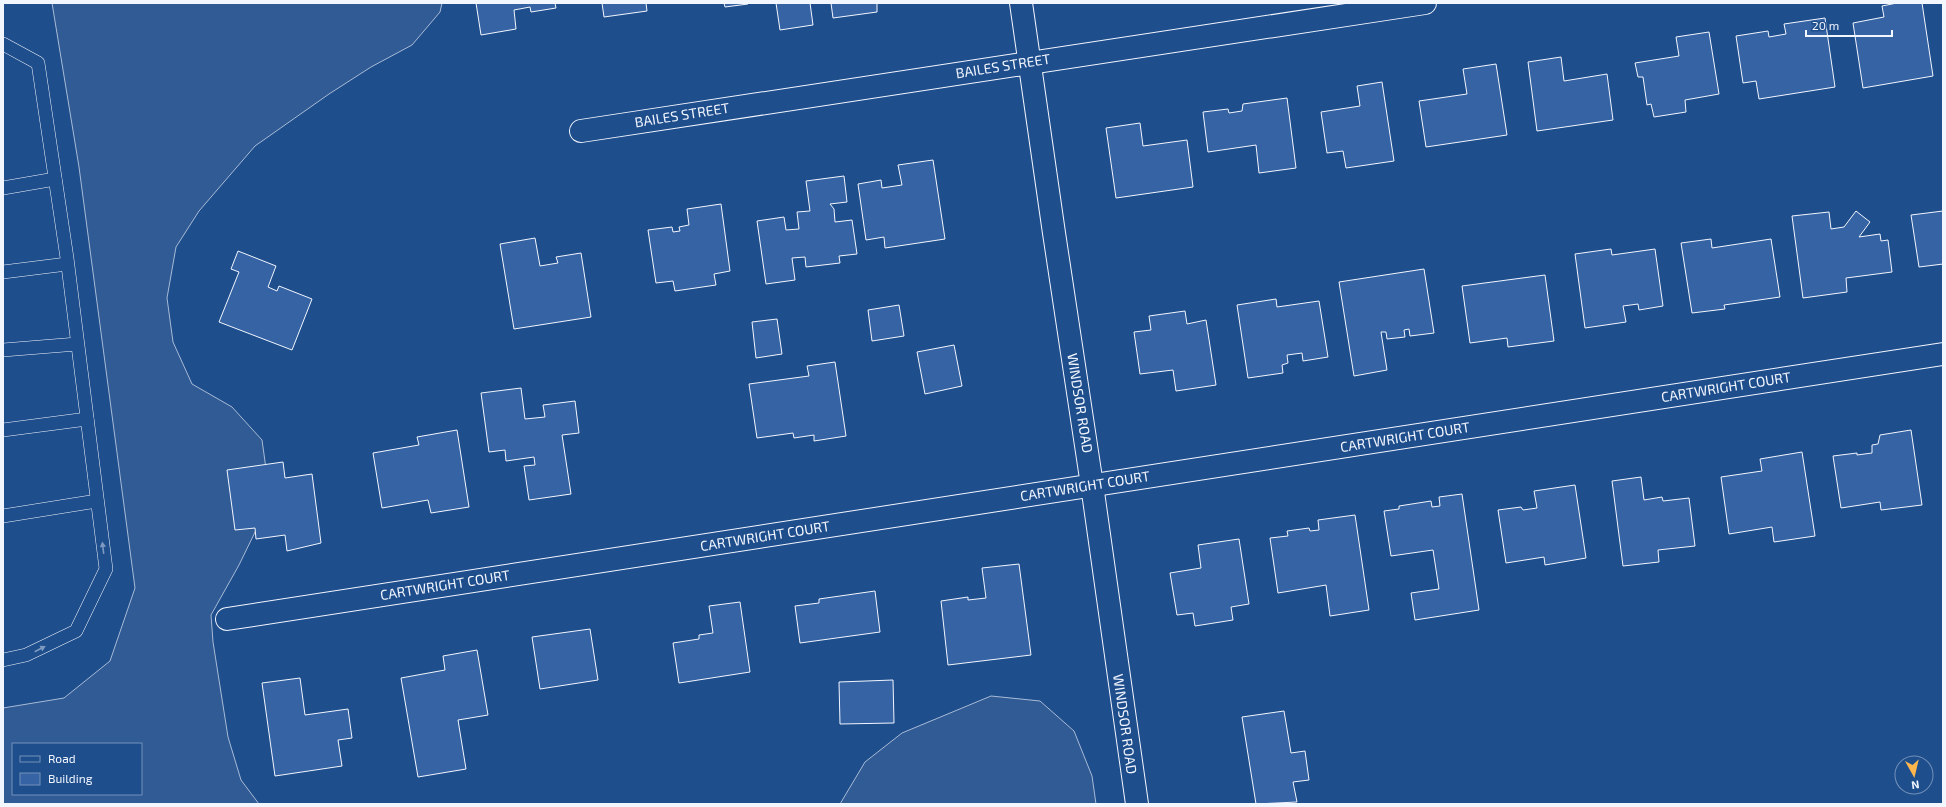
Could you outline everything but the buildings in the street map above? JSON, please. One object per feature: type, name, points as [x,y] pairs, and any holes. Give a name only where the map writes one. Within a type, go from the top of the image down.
[{"type":"street","name":"WINDSOR ROAD","points":[[1021,3],[1137,804]]},
{"type":"street","name":"BAILES STREET","points":[[581,131],[1425,3]]},
{"type":"street","name":"CARTWRIGHT COURT","points":[[227,619],[1943,354]]},
{"type":"lane","points":[[3,44],[38,63],[67,264],[106,569],[76,631],[26,656],[3,660]]},
{"type":"lane","points":[[3,188],[55,179]]},
{"type":"lane","points":[[3,272],[67,264]]},
{"type":"lane","points":[[3,350],[77,344]]},
{"type":"lane","points":[[3,430],[87,420]]},
{"type":"lane","points":[[3,516],[97,501]]},
{"type":"shaded area","points":[[52,3],[442,3],[440,12],[412,45],[371,67],[329,94],[255,146],[199,211],[176,247],[167,298],[173,342],[192,384],[232,407],[262,440],[268,483],[258,526],[239,565],[211,615],[213,642],[228,737],[241,780],[259,804],[3,804],[3,708],[64,698],[110,661],[135,588],[79,167]]},
{"type":"shaded area","points":[[991,696],[1040,701],[1074,731],[1092,776],[1096,804],[840,804],[865,762],[902,733]]}]
